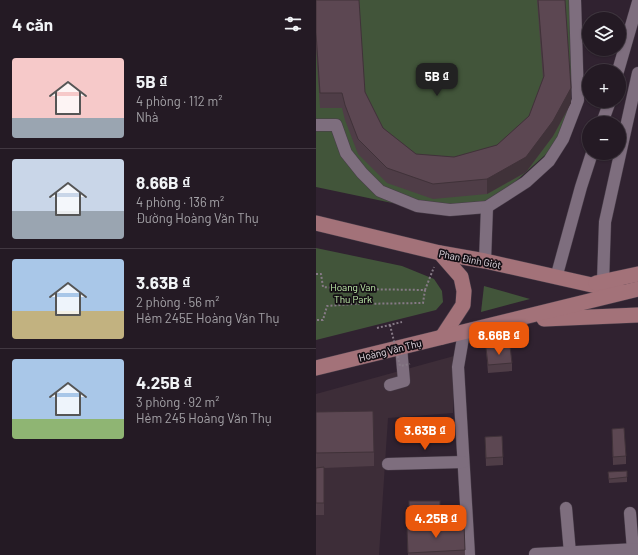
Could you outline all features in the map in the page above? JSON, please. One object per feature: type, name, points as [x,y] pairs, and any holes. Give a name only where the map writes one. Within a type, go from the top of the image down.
[{"type":"main road","name":"Phan Đình Giót","points":[[316,223],[440,253],[485,261],[556,278],[597,283],[634,292]]},
{"type":"main road","points":[[440,253],[461,277],[464,291],[463,305],[442,337]]},
{"type":"main road","points":[[597,283],[638,274]]},
{"type":"main road","points":[[505,322],[634,292]]},
{"type":"main road","points":[[505,322],[638,315]]},
{"type":"main road","name":"Hoàng Văn Thụ","points":[[316,368],[505,322]]},
{"type":"street","points":[[316,125],[336,125],[346,153],[362,173],[380,191],[416,206],[450,210],[487,207],[526,182],[549,161],[563,139],[578,100],[575,0]]},
{"type":"street","points":[[620,64],[638,2]]},
{"type":"street","points":[[597,283],[605,222],[633,117],[638,73]]},
{"type":"street","points":[[556,278],[590,160]]},
{"type":"street","points":[[485,261],[487,207]]},
{"type":"street","points":[[464,332],[458,368],[468,555]]},
{"type":"street","points":[[390,385],[404,381],[401,347]]},
{"type":"street","points":[[388,464],[463,462]]},
{"type":"street","points":[[566,508],[570,553]]},
{"type":"street","points":[[536,554],[636,550],[630,513]]},
{"type":"path","points":[[316,320],[323,320],[327,306],[423,303],[425,290],[440,253]]},
{"type":"path","points":[[316,274],[321,274],[323,287],[425,290]]},
{"type":"path","points":[[377,328],[402,322]]},
{"type":"path","points":[[390,325],[400,366],[410,364]]},
{"type":"shaded area","points":[[454,356],[453,413],[388,418],[379,555],[316,555],[316,394]]},
{"type":"green space","points":[[316,0],[575,0],[577,53],[570,94],[571,103],[568,109],[563,139],[487,207],[397,204],[316,187]]},
{"type":"green space","name":"Hoang Van Thu Park","points":[[316,248],[402,266],[434,279],[442,291],[443,302],[436,310],[316,340]]},
{"type":"green space","points":[[484,286],[530,299],[481,312]]},
{"type":"building","points":[[316,0],[359,0],[365,92],[383,128],[416,154],[454,157],[497,145],[529,116],[544,76],[538,0],[565,0],[571,88],[553,121],[526,157],[487,179],[433,184],[387,168],[358,139],[342,93],[320,93],[316,33]]},
{"type":"building","points":[[510,346],[512,363],[488,365],[486,348]]},
{"type":"building","points":[[373,411],[374,452],[316,453],[316,412]]},
{"type":"building","points":[[624,428],[626,456],[613,457],[612,429]]},
{"type":"building","points":[[502,436],[503,457],[486,458],[485,437]]},
{"type":"building","points":[[324,467],[324,503],[316,503],[316,468]]},
{"type":"building","points":[[627,471],[627,477],[609,479],[608,472]]},
{"type":"building","points":[[409,501],[440,501],[440,524],[409,524]]},
{"type":"building","points":[[464,525],[465,550],[408,553],[407,528]]}]
